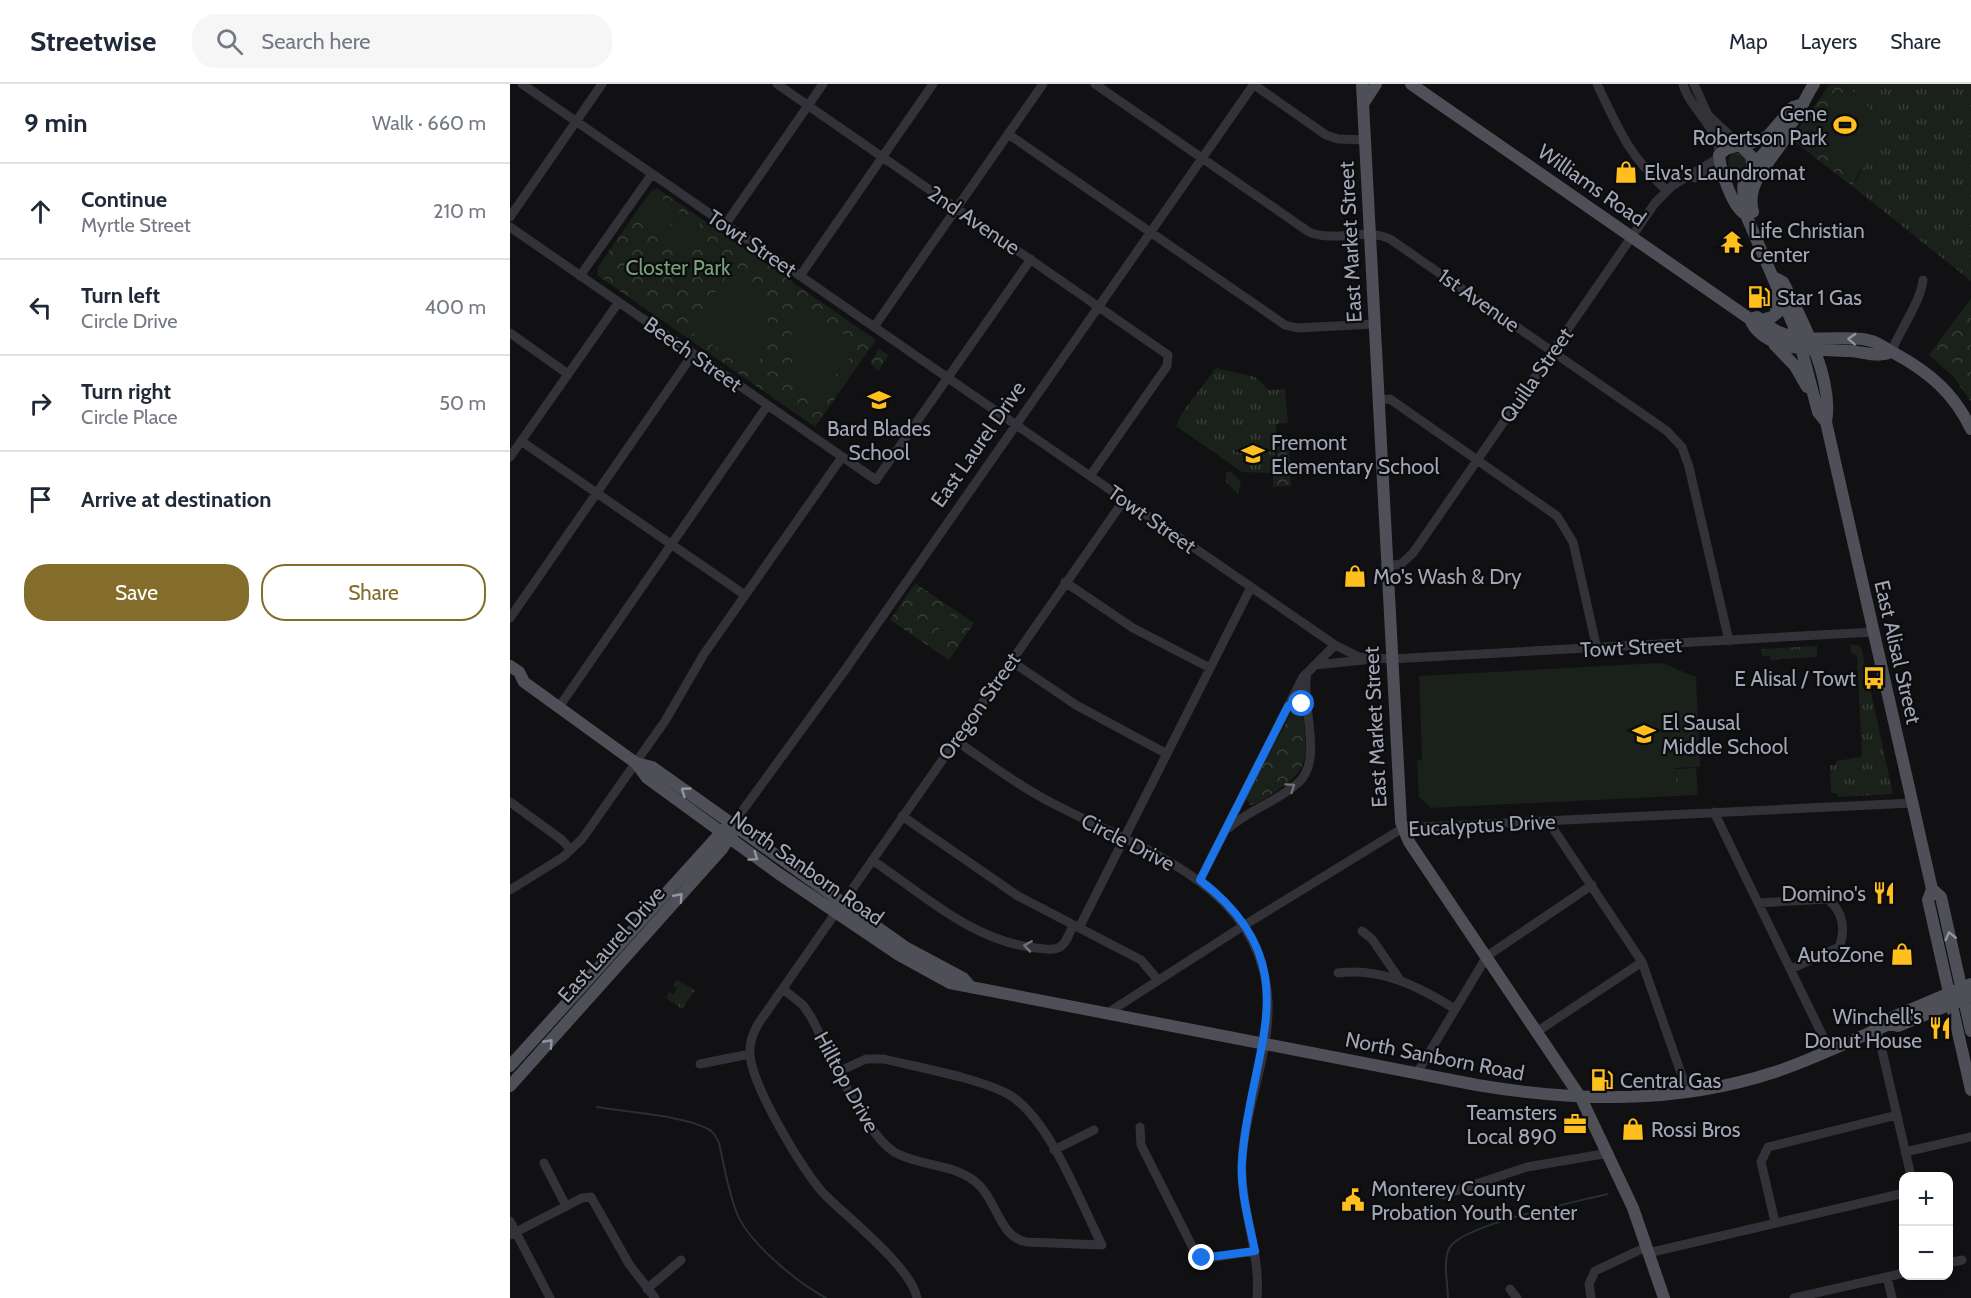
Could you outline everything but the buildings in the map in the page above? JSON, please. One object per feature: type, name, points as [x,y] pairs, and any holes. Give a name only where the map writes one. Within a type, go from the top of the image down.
[{"type":"main road","name":"East Market Street","points":[[1362,84],[1399,805],[1403,828],[1581,1098],[1633,1208],[1664,1298]]},
{"type":"main road","points":[[1363,105],[1376,84]]},
{"type":"main road","name":"Williams Road","points":[[1411,84],[1632,237],[1779,332],[1803,337],[1869,341],[1886,345],[1891,352],[1912,362],[1938,382],[1955,402],[1971,429]]},
{"type":"main road","points":[[1758,241],[1760,227],[1752,207],[1752,192],[1814,84]]},
{"type":"main road","points":[[1720,156],[1726,149],[1764,140],[1793,107],[1801,104]]},
{"type":"main road","points":[[1721,172],[1737,180],[1750,173],[1792,123]]},
{"type":"main road","name":"East Alisal Street","points":[[1741,146],[1751,156],[1750,173],[1743,191],[1748,210],[1746,215]]},
{"type":"main road","name":"East Alisal Street","points":[[1720,156],[1721,172],[1741,213],[1746,215],[1775,278],[1783,282],[1829,408],[1826,422],[1932,889],[1928,900],[1971,1090]]},
{"type":"main road","points":[[1756,319],[1772,318],[1778,309],[1764,275],[1767,262]]},
{"type":"main road","name":"Williams Road","points":[[1756,319],[1753,326],[1786,347],[1858,351],[1883,356],[1891,352]]},
{"type":"main road","points":[[1768,336],[1797,369],[1818,412]]},
{"type":"main road","name":"East Alisal Street","points":[[1808,350],[1818,412],[1826,422]]},
{"type":"main road","name":"North Sanborn Road","points":[[510,666],[519,672],[524,682]]},
{"type":"main road","name":"North Sanborn Road","points":[[510,679],[524,682],[636,763],[647,778],[725,836],[905,947],[963,978],[969,985],[1011,996],[1530,1094],[1581,1098],[1688,1093],[1774,1073],[1883,1027],[1898,1026],[1949,998],[1967,992]]},
{"type":"main road","name":"North Sanborn Road","points":[[636,763],[652,767],[838,907]]},
{"type":"main road","name":"East Laurel Drive","points":[[510,1086],[732,825]]},
{"type":"main road","name":"East Laurel Drive","points":[[510,1066],[725,836]]},
{"type":"main road","name":"East Alisal Street","points":[[1932,889],[1941,897],[1967,992],[1971,1031]]},
{"type":"street","name":"Towt Street","points":[[522,84],[947,379],[1354,656],[1391,659],[1874,632]]},
{"type":"street","points":[[510,217],[602,84]]},
{"type":"street","name":"2nd Avenue","points":[[777,84],[1031,259],[1169,358],[1167,366],[1090,476]]},
{"type":"street","points":[[725,225],[823,84]]},
{"type":"street","points":[[800,276],[933,84]]},
{"type":"street","points":[[874,327],[1043,84]]},
{"type":"street","name":"1st Avenue","points":[[1095,84],[1309,232],[1324,236],[1370,235],[1390,239],[1667,431],[1682,447],[1689,467],[1729,641]]},
{"type":"street","points":[[1253,84],[1326,135],[1338,139],[1365,140]]},
{"type":"street","name":"East Laurel Drive","points":[[732,825],[839,678],[1253,84]]},
{"type":"street","points":[[1598,84],[1634,158],[1666,190]]},
{"type":"street","name":"East Alisal Street","points":[[1683,84],[1687,95],[1716,136],[1720,156]]},
{"type":"street","points":[[1687,95],[1696,87]]},
{"type":"street","name":"East Alisal Street","points":[[1696,87],[1712,119],[1741,146]]},
{"type":"street","points":[[1008,134],[1288,326],[1374,324]]},
{"type":"street","name":"Quilla Street","points":[[1386,566],[1401,564],[1410,556],[1666,190],[1720,156]]},
{"type":"street","name":"Quilla Street","points":[[1684,179],[1721,172]]},
{"type":"street","points":[[580,276],[652,174]]},
{"type":"street","name":"Beech Street","points":[[510,227],[876,480],[947,379]]},
{"type":"street","points":[[947,379],[1031,259]]},
{"type":"street","points":[[1891,352],[1906,318],[1920,297],[1923,280]]},
{"type":"street","points":[[511,455],[618,303]]},
{"type":"street","points":[[510,333],[568,374]]},
{"type":"street","points":[[510,618],[693,354]]},
{"type":"street","points":[[1378,400],[1390,399],[1547,507],[1566,527],[1573,542],[1596,649]]},
{"type":"street","points":[[559,707],[767,406]]},
{"type":"street","points":[[522,441],[745,595]]},
{"type":"street","points":[[510,890],[571,850],[587,832],[671,711],[696,666],[842,457]]},
{"type":"street","name":"Oregon Street","points":[[750,1054],[755,1031],[838,907],[1124,500]]},
{"type":"street","points":[[1065,582],[1133,628],[1210,668]]},
{"type":"street","points":[[872,860],[961,921],[995,938],[1025,946],[1057,949],[1064,944],[1076,927],[1124,840],[1251,587]]},
{"type":"street","points":[[1200,880],[1288,706],[1312,668],[1335,645]]},
{"type":"street","points":[[1312,668],[1377,659]]},
{"type":"street","points":[[1011,661],[1076,705],[1167,754]]},
{"type":"street","points":[[1225,832],[1259,807],[1294,786],[1305,774],[1310,758],[1308,712],[1312,668]]},
{"type":"street","points":[[1288,706],[1300,702],[1308,712]]},
{"type":"street","name":"Circle Drive","points":[[955,740],[1030,791],[1200,880],[1224,900],[1255,947],[1265,976],[1268,1004],[1264,1043],[1242,1162],[1255,1251],[1257,1298]]},
{"type":"street","points":[[1245,792],[1246,806],[1259,807]]},
{"type":"street","points":[[510,802],[562,840],[571,850]]},
{"type":"street","name":"Eucalyptus Drive","points":[[1106,1014],[1243,926],[1403,828],[1912,802]]},
{"type":"street","points":[[1714,812],[1830,1051]]},
{"type":"street","points":[[902,816],[1001,885],[1141,960],[1157,980]]},
{"type":"street","points":[[1548,821],[1642,962],[1688,1093]]},
{"type":"street","points":[[1417,1073],[1487,956],[1592,885]]},
{"type":"street","points":[[1758,903],[1828,898],[1838,907],[1844,933],[1839,947],[1791,969]]},
{"type":"street","points":[[1362,931],[1372,939],[1400,980]]},
{"type":"street","points":[[1538,1031],[1642,962]]},
{"type":"street","points":[[1338,973],[1351,971],[1400,980],[1415,985],[1455,1009]]},
{"type":"street","name":"Hilltop Drive","points":[[783,989],[807,1010],[873,1133],[882,1143],[901,1156],[959,1172],[975,1181],[987,1193],[1006,1229],[1016,1239],[1027,1242],[1102,1245],[1054,1149]]},
{"type":"street","points":[[1883,1027],[1897,1115],[1910,1172]]},
{"type":"street","points":[[700,1064],[750,1054],[758,1084],[807,1174],[909,1278],[917,1298]]},
{"type":"street","points":[[840,1071],[866,1059],[884,1059],[988,1086],[1012,1097],[1029,1111],[1054,1149],[1094,1130]]},
{"type":"street","points":[[1775,1222],[1761,1162],[1768,1147],[1897,1115]]},
{"type":"street","points":[[1140,1127],[1141,1145],[1195,1252],[1208,1258],[1255,1251]]},
{"type":"street","points":[[1905,1152],[1971,1137]]},
{"type":"street","points":[[1443,1195],[1527,1167],[1608,1153]]},
{"type":"street","points":[[544,1163],[566,1206]]},
{"type":"street","points":[[1592,1298],[1590,1284],[1595,1271],[1647,1250],[1899,1194]]},
{"type":"street","points":[[513,1234],[588,1197],[596,1203],[623,1254],[655,1298]]},
{"type":"street","points":[[510,1221],[513,1234],[550,1298]]},
{"type":"street","points":[[647,1289],[681,1260]]},
{"type":"street","points":[[1953,1262],[1962,1260]]},
{"type":"street","points":[[1794,1298],[1899,1274]]},
{"type":"street","points":[[1887,1277],[1892,1298]]},
{"type":"street","points":[[1510,1289],[1517,1298]]},
{"type":"green space","points":[[1830,84],[1848,88],[1855,94],[1870,113],[1875,124],[1873,145],[1852,186],[1791,139]]},
{"type":"green space","points":[[1838,84],[1971,84],[1971,281],[1852,186],[1868,160],[1875,134],[1868,107],[1850,89]]},
{"type":"green space","name":"Gene Robertson Park","points":[[1847,88],[1866,103],[1874,125],[1873,149],[1861,170],[1815,142],[1813,131]]},
{"type":"green space","points":[[1733,153],[1741,153],[1746,158],[1744,169],[1733,171],[1728,166],[1728,158]]},
{"type":"green space","name":"Closter Park","points":[[657,188],[876,340],[815,427],[597,275],[598,267],[650,192]]},
{"type":"green space","points":[[657,195],[680,211],[662,237],[639,221]]},
{"type":"green space","points":[[681,212],[700,224],[684,247],[666,234]]},
{"type":"green space","points":[[734,266],[756,289],[767,315],[766,343],[752,371],[693,332],[692,325]]},
{"type":"green space","points":[[1971,298],[1971,402],[1954,377],[1929,355]]},
{"type":"green space","points":[[802,310],[856,341],[857,349],[817,397],[800,379],[791,357],[792,333]]},
{"type":"green space","points":[[879,349],[889,355],[878,371],[870,363]]},
{"type":"green space","points":[[1216,368],[1255,377],[1269,390],[1285,389],[1288,423],[1276,424],[1276,469],[1271,473],[1242,472],[1176,426],[1182,413]]},
{"type":"green space","points":[[1289,446],[1291,486],[1273,487],[1273,473],[1278,468],[1277,447]]},
{"type":"green space","points":[[1230,471],[1241,481],[1238,494],[1226,482],[1226,473]]},
{"type":"green space","points":[[915,583],[974,623],[949,660],[890,620]]},
{"type":"green space","points":[[946,613],[960,620],[951,639],[937,632]]},
{"type":"green space","points":[[1850,644],[1861,646],[1893,794],[1838,797],[1836,793],[1831,793],[1830,765],[1836,765],[1836,761],[1862,757],[1857,657],[1851,652]]},
{"type":"green space","points":[[1817,646],[1817,657],[1770,660],[1770,656],[1762,656],[1761,649]]},
{"type":"green space","points":[[1659,663],[1696,676],[1700,767],[1675,768],[1676,784],[1697,784],[1698,795],[1431,808],[1419,797],[1417,760],[1422,759],[1419,676]]},
{"type":"green space","points":[[1296,704],[1300,705],[1303,710],[1306,748],[1302,766],[1297,775],[1288,783],[1263,800],[1250,805],[1246,798]]},
{"type":"green space","points":[[1696,768],[1697,784],[1676,785],[1675,769]]},
{"type":"green space","points":[[677,980],[695,990],[682,1009],[666,998],[669,992],[673,994],[677,989],[673,985]]},
{"type":"waterway","points":[[597,1107],[685,1121],[712,1132],[719,1143],[731,1195],[742,1223],[762,1248],[788,1272],[826,1298]]},
{"type":"waterway","points":[[1448,1298],[1446,1258],[1450,1247],[1460,1238],[1498,1222],[1607,1194]]},
{"type":"place","name":"Gene Robertson Park","points":[[1845,125]]},
{"type":"place","name":"Elva's Laundromat","points":[[1626,172]]},
{"type":"place","name":"Life Christian Center","points":[[1732,242]]},
{"type":"place","name":"Star 1 Gas","points":[[1759,297]]},
{"type":"place","name":"Bard Blades School","points":[[879,400]]},
{"type":"place","name":"Fremont Elementary School","points":[[1253,454]]},
{"type":"place","name":"Mo's Wash & Dry","points":[[1355,576]]},
{"type":"place","name":"E Alisal / Towt","points":[[1874,678]]},
{"type":"place","name":"El Sausal Middle School","points":[[1644,734]]},
{"type":"place","name":"Domino's","points":[[1884,893]]},
{"type":"place","name":"AutoZone","points":[[1902,954]]},
{"type":"place","name":"Winchell's Donut House","points":[[1940,1028]]},
{"type":"place","name":"Central Gas","points":[[1602,1080]]},
{"type":"place","name":"Teamsters Local 890","points":[[1575,1124]]},
{"type":"place","name":"Rossi Bros","points":[[1633,1129]]},
{"type":"place","name":"Monterey County Probation Youth Center","points":[[1353,1200]]},
{"type":"route","points":[[1202,1258],[1255,1251],[1243,1182],[1242,1162],[1266,1030],[1268,1004],[1262,966],[1248,934],[1224,900],[1200,880],[1288,706],[1294,702],[1302,704]]}]
